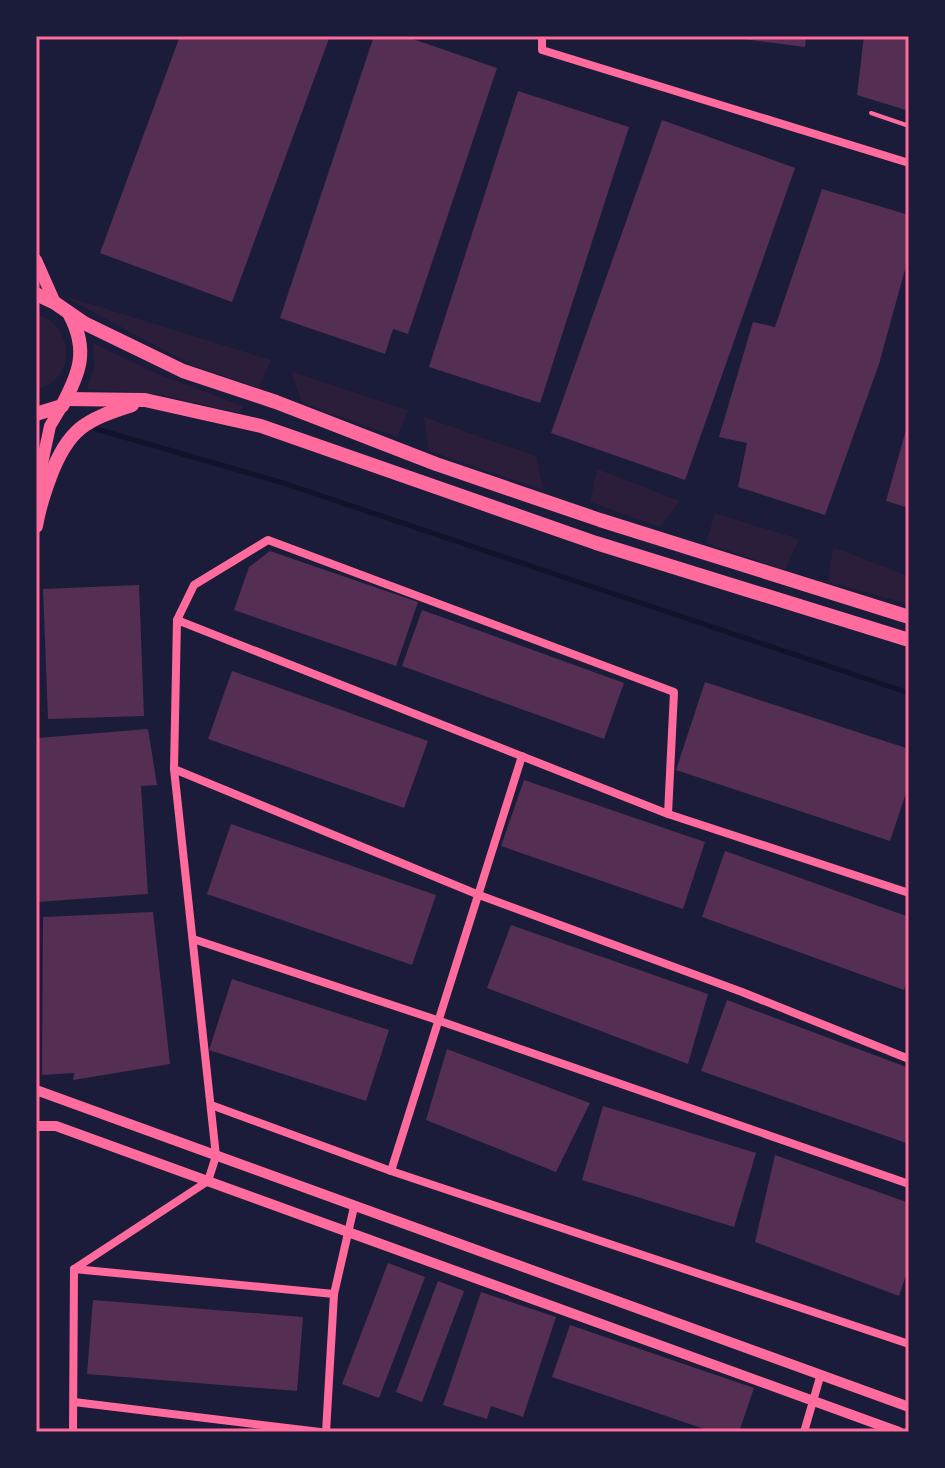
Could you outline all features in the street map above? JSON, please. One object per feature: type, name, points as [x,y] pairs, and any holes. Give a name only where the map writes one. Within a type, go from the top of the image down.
[{"type":"main road","points":[[36,260],[55,303]]},
{"type":"main road","points":[[36,294],[70,315],[183,371],[276,402],[436,464],[600,520],[909,617]]},
{"type":"main road","points":[[36,492],[50,426],[78,376],[81,357],[79,331],[70,315]]},
{"type":"main road","points":[[36,526],[40,504],[60,449],[80,428],[107,412],[145,400]]},
{"type":"main road","points":[[36,414],[64,403],[145,400],[261,426],[610,548],[909,640]]},
{"type":"street","points":[[542,36],[542,50],[909,163]]},
{"type":"street","points":[[74,1269],[208,1181],[216,1156],[174,769],[177,620],[194,585],[268,540],[674,692],[668,814]]},
{"type":"street","points":[[177,620],[668,814],[909,893]]},
{"type":"street","points":[[391,1171],[522,756]]},
{"type":"street","points":[[174,769],[479,895],[742,992],[909,1059]]},
{"type":"street","points":[[193,939],[909,1184]]},
{"type":"street","points":[[36,1090],[909,1407]]},
{"type":"street","points":[[211,1105],[391,1171],[909,1344]]},
{"type":"street","points":[[36,1126],[56,1126],[899,1432]]},
{"type":"street","points":[[74,1402],[323,1432],[334,1294],[354,1207]]},
{"type":"street","points":[[74,1269],[334,1294]]},
{"type":"street","points":[[73,1432],[74,1269]]},
{"type":"street","points":[[804,1432],[820,1377]]},
{"type":"lane","points":[[871,113],[909,126]]},
{"type":"shaded area","points":[[61,295],[271,360],[259,388],[190,364]]},
{"type":"shaded area","points":[[36,314],[58,329],[66,352],[59,375],[50,384],[36,389]]},
{"type":"shaded area","points":[[93,343],[160,375],[243,406],[240,413],[158,394],[87,389],[94,368]]},
{"type":"shaded area","points":[[291,371],[408,410],[397,437],[302,403]]},
{"type":"shaded area","points":[[424,417],[536,456],[543,490],[429,451]]},
{"type":"shaded area","points":[[597,469],[680,501],[660,527],[590,502]]},
{"type":"shaded area","points":[[715,513],[799,539],[785,570],[706,543]]},
{"type":"shaded area","points":[[833,547],[909,576],[909,604],[828,582]]},
{"type":"building","points":[[180,36],[330,36],[232,302],[100,253]]},
{"type":"building","points":[[374,36],[404,36],[497,68],[408,334],[393,329],[385,354],[280,318]]},
{"type":"building","points":[[744,36],[806,36],[805,47],[743,39]]},
{"type":"building","points":[[864,36],[909,36],[909,111],[857,95]]},
{"type":"building","points":[[518,91],[629,127],[540,403],[429,367]]},
{"type":"building","points":[[662,120],[795,168],[685,480],[551,433]]},
{"type":"building","points":[[822,189],[909,215],[909,255],[879,364],[825,515],[738,487],[747,443],[719,437],[753,322],[775,327]]},
{"type":"building","points":[[909,423],[909,508],[886,501]]},
{"type":"building","points":[[270,551],[418,602],[396,666],[234,610],[249,567]]},
{"type":"building","points":[[139,585],[144,716],[48,719],[43,589]]},
{"type":"building","points":[[422,610],[624,683],[604,739],[402,666]]},
{"type":"building","points":[[232,671],[428,741],[404,808],[208,739]]},
{"type":"building","points":[[705,682],[909,749],[909,784],[890,841],[676,770]]},
{"type":"building","points":[[148,729],[157,785],[141,786],[148,894],[37,902],[37,738]]},
{"type":"building","points":[[524,780],[705,842],[683,909],[501,846]]},
{"type":"building","points":[[231,824],[436,895],[412,965],[207,894]]},
{"type":"building","points":[[725,851],[909,917],[909,976],[904,990],[702,917]]},
{"type":"building","points":[[153,912],[170,1064],[73,1080],[74,1073],[42,1075],[43,917]]},
{"type":"building","points":[[511,925],[708,994],[688,1064],[487,988]]},
{"type":"building","points":[[232,979],[389,1030],[366,1101],[209,1050]]},
{"type":"building","points":[[727,1000],[909,1068],[909,1144],[701,1071]]},
{"type":"building","points":[[447,1049],[590,1103],[556,1172],[426,1120]]},
{"type":"building","points":[[603,1106],[756,1153],[734,1227],[582,1180]]},
{"type":"building","points":[[775,1155],[909,1203],[909,1266],[899,1296],[755,1242]]},
{"type":"building","points":[[388,1263],[425,1277],[379,1398],[342,1384]]},
{"type":"building","points":[[438,1281],[464,1291],[422,1402],[396,1392]]},
{"type":"building","points":[[481,1292],[556,1317],[523,1417],[491,1406],[487,1419],[443,1405]]},
{"type":"building","points":[[93,1300],[303,1317],[297,1391],[87,1374]]},
{"type":"building","points":[[570,1325],[754,1388],[739,1432],[713,1432],[552,1377]]},
{"type":"waterway","points":[[96,429],[280,482],[909,693]]}]
